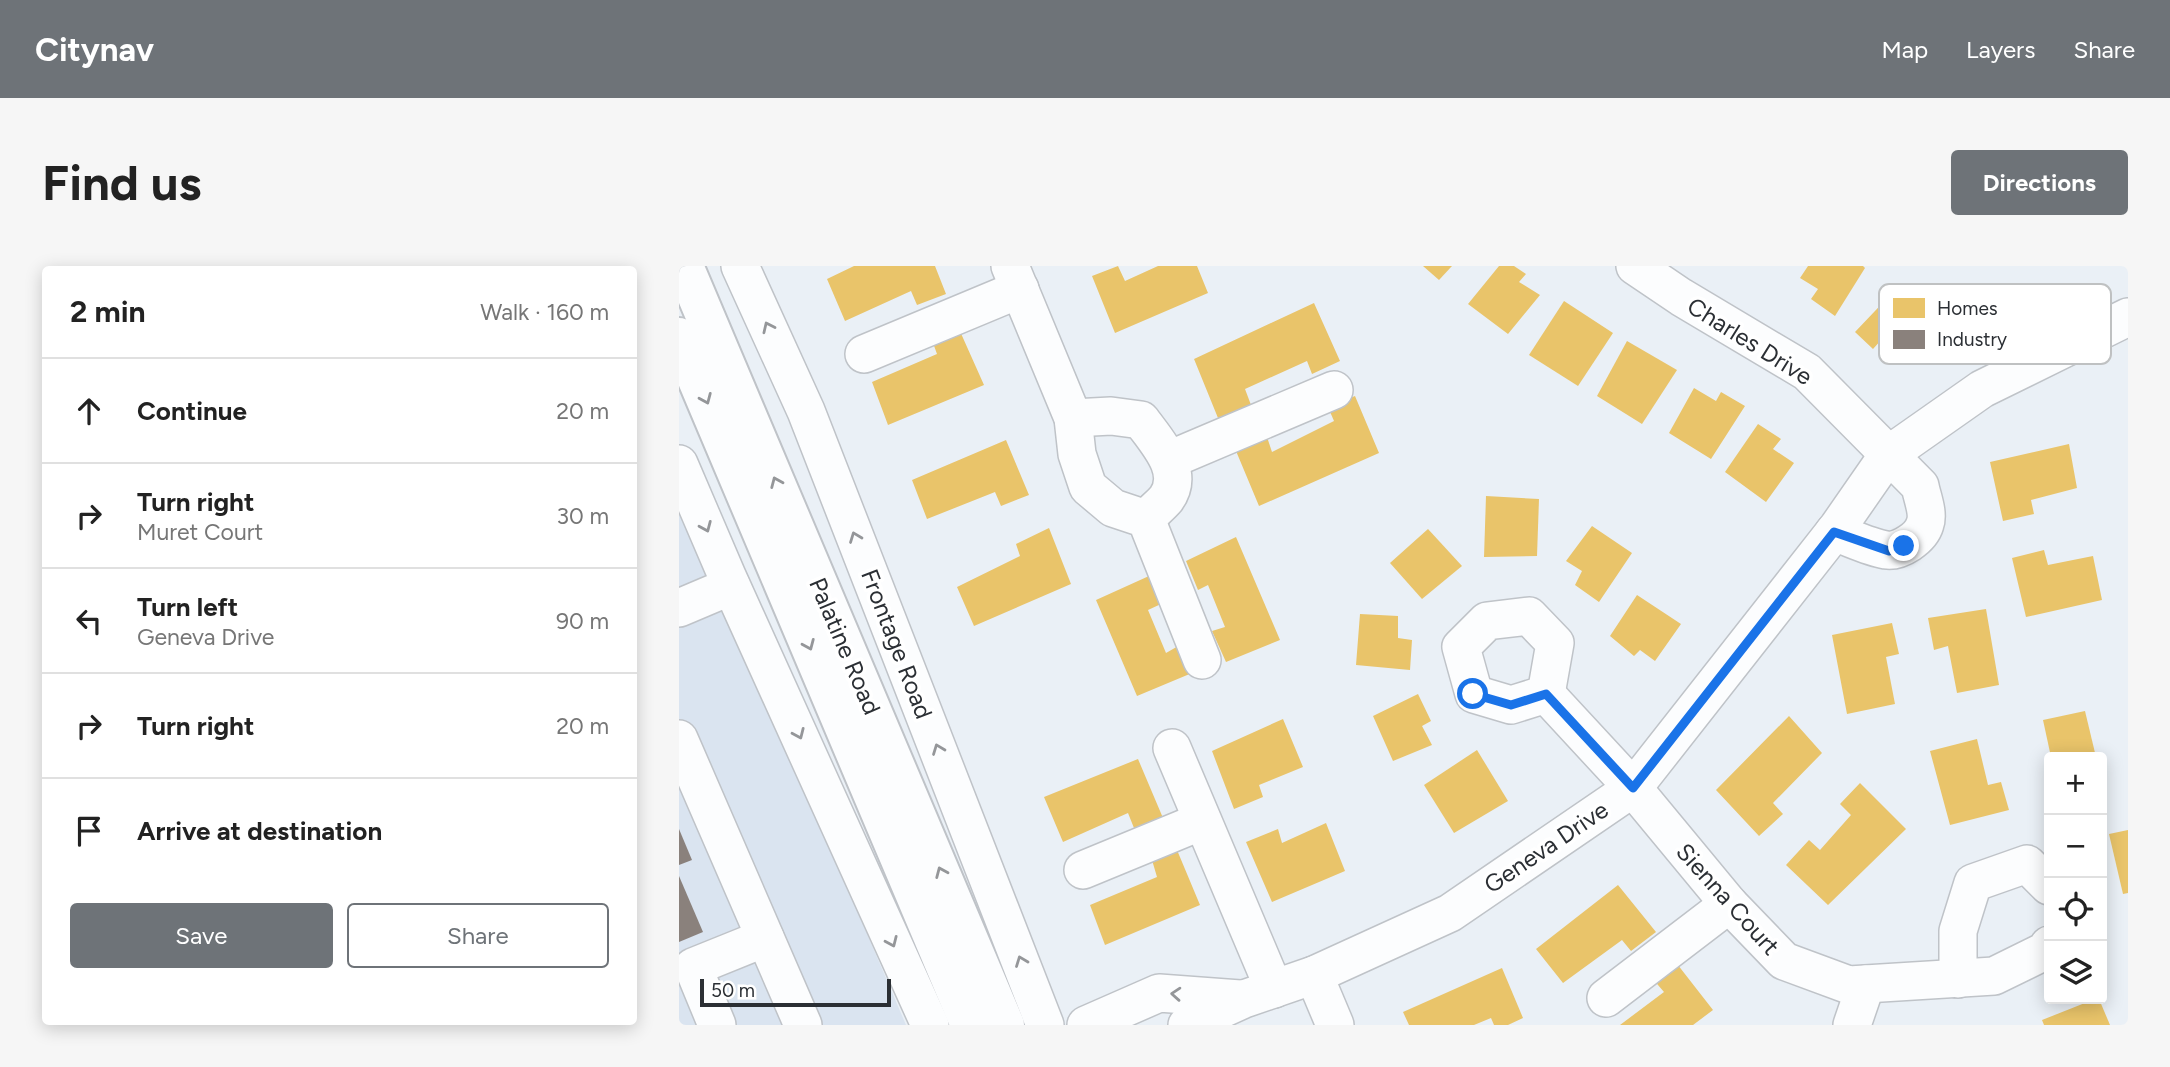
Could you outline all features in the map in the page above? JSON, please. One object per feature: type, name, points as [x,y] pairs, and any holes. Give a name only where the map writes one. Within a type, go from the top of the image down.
[{"type":"highway","name":"Palatine Road","points":[[684,266],[1005,1025]]},
{"type":"highway","name":"Palatine Road","points":[[679,337],[970,1025]]},
{"type":"street","name":"Frontage Road","points":[[740,266],[806,411],[1045,1025]]},
{"type":"street","name":"Charles Drive","points":[[1635,266],[1681,297],[1807,372],[1920,486],[1925,507],[1925,524],[1916,538],[1904,546],[1889,551],[1834,532]]},
{"type":"street","points":[[864,355],[1015,278],[1073,418],[1077,454],[1088,487],[1129,513],[1202,660]]},
{"type":"street","name":"Geneva Drive","points":[[2111,325],[2128,317]]},
{"type":"street","name":"Geneva Drive","points":[[1187,1025],[1259,994],[1314,975],[1450,913],[1633,788],[1834,532],[1888,455],[1982,389],[2033,364]]},
{"type":"street","points":[[1169,460],[1334,390]]},
{"type":"street","points":[[1073,418],[1111,416],[1141,420],[1169,460],[1173,475],[1167,497],[1129,513]]},
{"type":"street","points":[[679,464],[731,586],[930,1025]]},
{"type":"street","points":[[679,608],[731,586]]},
{"type":"street","name":"Sienna Court","points":[[1546,694],[1633,788],[1729,904],[1784,961],[1849,985],[1994,976],[2044,950]]},
{"type":"street","points":[[679,739],[803,1025]]},
{"type":"street","points":[[1172,748],[1202,821],[1259,994]]},
{"type":"street","points":[[1083,870],[1202,821]]},
{"type":"street","points":[[1958,979],[1958,931],[1973,883],[2027,864],[2044,881]]},
{"type":"street","points":[[1606,998],[1729,904]]},
{"type":"street","points":[[717,1025],[693,967],[765,937]]},
{"type":"street","points":[[1314,975],[1335,1025]]},
{"type":"street","points":[[1852,1025],[1865,984]]},
{"type":"street","name":"Geneva Drive","points":[[1087,1025],[1159,993],[1259,994]]},
{"type":"shaded area","points":[[679,493],[708,561],[906,1025],[679,1025]]},
{"type":"building: Homes","points":[[854,266],[935,266],[946,294],[917,305],[911,291],[845,321],[827,279]]},
{"type":"building: Homes","points":[[1118,266],[1125,281],[1158,266],[1197,266],[1208,293],[1115,333],[1092,276]]},
{"type":"building: Homes","points":[[1423,266],[1452,266],[1439,280]]},
{"type":"building: Homes","points":[[1499,266],[1514,266],[1526,274],[1519,282],[1540,295],[1508,334],[1468,304]]},
{"type":"building: Homes","points":[[1808,266],[1865,268],[1835,316],[1811,299],[1818,289],[1800,278]]},
{"type":"building: Homes","points":[[1564,301],[1613,333],[1578,386],[1529,355]]},
{"type":"building: Homes","points":[[1314,303],[1340,361],[1312,374],[1307,361],[1245,389],[1251,405],[1218,418],[1194,359]]},
{"type":"building: Homes","points":[[1879,307],[1879,342],[1873,349],[1855,332]]},
{"type":"building: Homes","points":[[959,329],[984,385],[888,425],[872,382],[937,354],[933,343]]},
{"type":"building: Homes","points":[[1627,341],[1677,370],[1642,424],[1597,396]]},
{"type":"building: Homes","points":[[1694,388],[1716,401],[1721,392],[1745,406],[1711,459],[1669,433]]},
{"type":"building: Homes","points":[[1355,396],[1379,453],[1259,506],[1236,451],[1267,437],[1272,452],[1334,421],[1328,407]]},
{"type":"building: Homes","points":[[1758,424],[1781,439],[1773,449],[1794,463],[1766,502],[1725,472]]},
{"type":"building: Homes","points":[[1006,440],[1029,495],[1001,506],[995,492],[927,519],[912,480]]},
{"type":"building: Homes","points":[[2069,444],[2077,488],[2031,500],[2034,514],[2003,521],[1990,462]]},
{"type":"building: Homes","points":[[1486,496],[1539,499],[1537,556],[1484,557]]},
{"type":"building: Homes","points":[[1592,526],[1632,553],[1599,602],[1575,585],[1582,571],[1566,561]]},
{"type":"building: Homes","points":[[1049,528],[1071,584],[974,626],[957,587],[1020,556],[1016,544]]},
{"type":"building: Homes","points":[[1428,529],[1462,566],[1422,599],[1390,563]]},
{"type":"building: Homes","points":[[1236,537],[1280,640],[1226,662],[1212,631],[1225,627],[1208,585],[1198,590],[1186,561]]},
{"type":"building: Homes","points":[[2044,550],[2048,565],[2093,556],[2102,600],[2026,617],[2012,558]]},
{"type":"building: Homes","points":[[1149,576],[1161,604],[1148,610],[1166,653],[1180,645],[1192,673],[1137,696],[1096,600]]},
{"type":"building: Homes","points":[[1637,595],[1681,624],[1655,661],[1640,650],[1634,656],[1610,636]]},
{"type":"building: Homes","points":[[1986,609],[1999,685],[1957,693],[1948,646],[1934,650],[1928,618]]},
{"type":"building: Homes","points":[[1360,614],[1398,616],[1398,638],[1412,640],[1410,670],[1356,665]]},
{"type":"building: Homes","points":[[1892,623],[1899,654],[1886,657],[1895,704],[1847,714],[1832,635]]},
{"type":"building: Homes","points":[[1418,694],[1431,721],[1422,726],[1432,745],[1393,761],[1373,716]]},
{"type":"building: Homes","points":[[2085,711],[2095,752],[2050,752],[2043,720]]},
{"type":"building: Homes","points":[[1789,716],[1822,753],[1773,803],[1783,814],[1759,836],[1716,790]]},
{"type":"building: Homes","points":[[1283,719],[1303,767],[1259,785],[1263,797],[1234,809],[1212,751]]},
{"type":"building: Homes","points":[[1977,739],[1988,785],[2001,782],[2009,810],[1950,825],[1930,751]]},
{"type":"building: Homes","points":[[1477,750],[1508,801],[1454,833],[1424,785]]},
{"type":"building: Homes","points":[[1138,759],[1163,818],[1134,828],[1128,813],[1063,842],[1044,797]]},
{"type":"building: Homes","points":[[1860,783],[1906,829],[1828,905],[1786,865],[1809,840],[1820,850],[1851,815],[1840,804]]},
{"type":"building: Homes","points":[[1326,823],[1345,871],[1272,902],[1246,842],[1278,829],[1282,843]]},
{"type":"building: Homes","points":[[2128,830],[2128,893],[2123,894],[2109,834]]},
{"type":"building: Homes","points":[[1177,850],[1200,905],[1105,945],[1090,905],[1157,877],[1152,860]]},
{"type":"building: Homes","points":[[1618,885],[1656,932],[1631,951],[1622,940],[1563,983],[1536,949]]},
{"type":"building: Homes","points":[[1674,960],[1713,1010],[1693,1025],[1620,1025],[1664,992],[1652,978]]},
{"type":"building: Homes","points":[[1502,968],[1523,1018],[1508,1025],[1494,1025],[1491,1018],[1474,1025],[1409,1025],[1403,1012]]},
{"type":"building: Homes","points":[[2082,1004],[2101,1004],[2110,1025],[2044,1025],[2042,1020]]},
{"type":"building: Industry","points":[[679,829],[692,860],[679,865]]},
{"type":"building: Industry","points":[[679,876],[703,932],[679,942]]},
{"type":"route","points":[[1473,694],[1511,705],[1546,694],[1633,788],[1834,532],[1889,551],[1904,546]]}]
